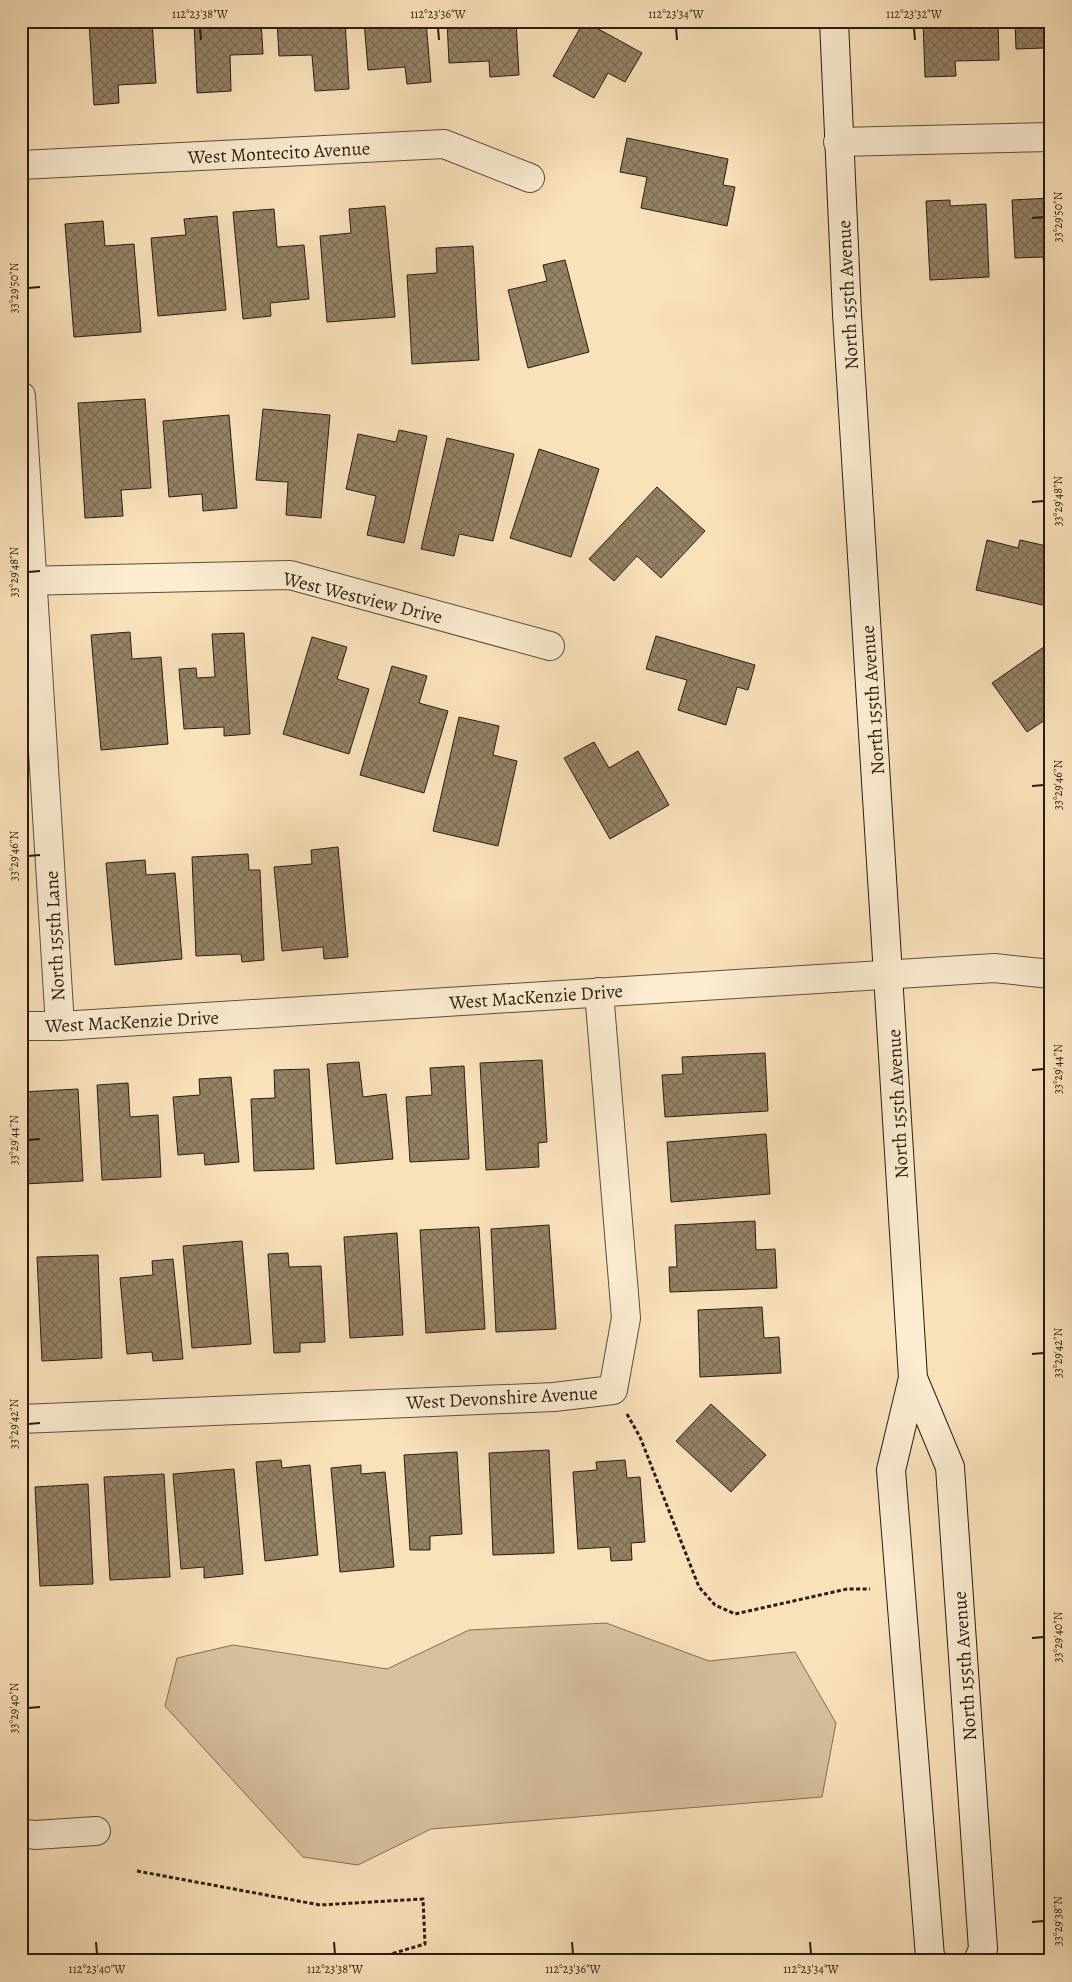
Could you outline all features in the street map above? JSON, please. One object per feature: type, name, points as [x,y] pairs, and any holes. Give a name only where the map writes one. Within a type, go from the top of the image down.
[{"type":"street","name":"North 155th Avenue","points":[[834,21],[838,142],[914,1378],[891,1470],[930,1957],[932,1961]]},
{"type":"street","points":[[838,142],[1051,137]]},
{"type":"street","name":"West Montecito Avenue","points":[[21,165],[444,144],[530,178]]},
{"type":"street","name":"North 155th Lane","points":[[21,396],[27,581],[60,1026]]},
{"type":"street","name":"West Westview Drive","points":[[27,581],[290,575],[550,646]]},
{"type":"street","name":"West MacKenzie Drive","points":[[21,1026],[60,1026],[994,968],[1051,974]]},
{"type":"street","name":"West Devonshire Avenue","points":[[21,1418],[554,1397],[613,1390],[626,1318],[600,992]]},
{"type":"street","name":"North 155th Avenue","points":[[914,1378],[950,1467],[983,1948],[978,1961]]},
{"type":"street","points":[[21,1833],[35,1835],[96,1831]]},
{"type":"path","points":[[613,1390],[640,1437],[699,1587],[715,1605],[735,1614],[847,1589],[901,1587]]},
{"type":"path","points":[[138,1871],[320,1905],[423,1899],[425,1944],[367,1961]]},
{"type":"shaded area","points":[[606,1623],[709,1661],[795,1652],[836,1723],[822,1797],[431,1829],[358,1865],[303,1857],[165,1706],[177,1658],[233,1645],[387,1669],[469,1630]]},
{"type":"building","points":[[89,21],[152,21],[156,83],[118,85],[119,103],[94,105]]},
{"type":"building","points":[[194,21],[261,21],[263,54],[230,55],[231,91],[197,93]]},
{"type":"building","points":[[277,21],[345,21],[349,89],[315,91],[312,55],[279,56]]},
{"type":"building","points":[[364,21],[426,21],[431,82],[407,84],[405,67],[368,70]]},
{"type":"building","points":[[447,21],[516,21],[519,75],[490,77],[489,61],[449,63]]},
{"type":"building","points":[[584,21],[642,53],[625,82],[608,73],[594,98],[553,76]]},
{"type":"building","points":[[923,21],[998,21],[999,60],[955,61],[956,76],[925,77]]},
{"type":"building","points":[[1015,21],[1051,21],[1051,72],[1045,72],[1044,48],[1016,49]]},
{"type":"building","points":[[627,138],[728,159],[723,185],[735,187],[727,226],[641,208],[647,177],[620,172]]},
{"type":"building","points":[[1051,198],[1051,266],[1044,266],[1043,257],[1015,258],[1012,200]]},
{"type":"building","points":[[950,200],[950,206],[986,204],[989,277],[930,280],[926,201]]},
{"type":"building","points":[[385,206],[395,317],[327,322],[320,236],[351,233],[349,209]]},
{"type":"building","points":[[274,209],[277,247],[304,245],[309,299],[270,303],[271,316],[243,319],[233,212]]},
{"type":"building","points":[[217,216],[226,310],[158,316],[151,238],[186,235],[184,219]]},
{"type":"building","points":[[103,221],[105,246],[134,244],[141,332],[74,337],[65,224]]},
{"type":"building","points":[[473,246],[479,360],[412,364],[407,275],[437,273],[436,248]]},
{"type":"building","points":[[565,260],[589,352],[528,368],[508,290],[547,281],[543,265]]},
{"type":"building","points":[[145,399],[151,488],[121,490],[123,516],[85,518],[78,403]]},
{"type":"building","points":[[263,409],[330,415],[321,518],[286,515],[288,482],[256,480]]},
{"type":"building","points":[[229,415],[237,508],[203,511],[202,494],[169,497],[163,421]]},
{"type":"building","points":[[399,430],[427,436],[404,543],[367,535],[376,496],[346,489],[358,434],[396,442]]},
{"type":"building","points":[[447,438],[514,454],[493,541],[459,534],[454,556],[421,549]]},
{"type":"building","points":[[539,449],[599,469],[571,557],[510,538]]},
{"type":"building","points":[[657,487],[705,531],[661,578],[637,556],[614,581],[589,559]]},
{"type":"building","points":[[987,540],[1018,548],[1020,540],[1051,547],[1051,607],[976,590]]},
{"type":"building","points":[[130,632],[132,659],[161,657],[168,744],[101,750],[91,635]]},
{"type":"building","points":[[244,633],[250,734],[224,736],[224,727],[184,729],[179,669],[196,668],[197,678],[215,677],[212,634]]},
{"type":"building","points":[[656,636],[755,665],[748,690],[737,687],[726,725],[678,710],[687,680],[646,669]]},
{"type":"building","points":[[312,637],[347,647],[337,679],[369,689],[349,754],[283,734]]},
{"type":"building","points":[[1051,642],[1051,716],[1027,732],[992,683]]},
{"type":"building","points":[[392,666],[427,676],[419,703],[448,711],[424,793],[360,775]]},
{"type":"building","points":[[459,717],[499,726],[493,755],[517,761],[498,846],[433,831]]},
{"type":"building","points":[[594,742],[609,768],[638,751],[669,805],[610,839],[564,758]]},
{"type":"building","points":[[338,847],[348,957],[324,959],[323,947],[282,951],[274,867],[312,864],[311,850]]},
{"type":"building","points":[[248,854],[249,870],[260,870],[264,960],[242,962],[241,954],[196,956],[192,857]]},
{"type":"building","points":[[145,860],[146,875],[175,873],[182,959],[115,965],[106,863]]},
{"type":"building","points":[[765,1053],[768,1111],[665,1117],[662,1075],[683,1074],[682,1057]]},
{"type":"building","points":[[542,1060],[547,1142],[538,1143],[539,1167],[486,1170],[480,1063]]},
{"type":"building","points":[[359,1062],[363,1097],[386,1094],[393,1159],[336,1164],[327,1064]]},
{"type":"building","points":[[464,1066],[469,1159],[410,1162],[406,1097],[432,1095],[430,1068]]},
{"type":"building","points":[[309,1069],[314,1169],[254,1171],[251,1099],[275,1098],[274,1070]]},
{"type":"building","points":[[231,1077],[239,1162],[205,1165],[204,1153],[178,1155],[173,1097],[200,1095],[199,1079]]},
{"type":"building","points":[[128,1083],[130,1117],[158,1115],[161,1177],[102,1180],[97,1085]]},
{"type":"building","points":[[78,1089],[83,1181],[23,1184],[21,1092]]},
{"type":"building","points":[[766,1134],[770,1194],[671,1202],[667,1142]]},
{"type":"building","points":[[755,1221],[756,1250],[775,1249],[777,1288],[670,1292],[669,1267],[677,1267],[675,1225]]},
{"type":"building","points":[[549,1225],[556,1329],[496,1332],[491,1229]]},
{"type":"building","points":[[479,1227],[485,1329],[426,1333],[420,1230]]},
{"type":"building","points":[[397,1233],[403,1335],[350,1338],[344,1237]]},
{"type":"building","points":[[242,1241],[251,1344],[192,1348],[183,1246]]},
{"type":"building","points":[[288,1253],[289,1267],[321,1266],[325,1342],[300,1343],[300,1352],[274,1353],[268,1254]]},
{"type":"building","points":[[98,1255],[102,1358],[42,1361],[37,1257]]},
{"type":"building","points":[[173,1259],[183,1359],[153,1361],[152,1352],[127,1354],[120,1278],[153,1275],[152,1261]]},
{"type":"building","points":[[762,1307],[764,1338],[779,1337],[781,1373],[700,1377],[698,1310]]},
{"type":"building","points":[[711,1404],[766,1455],[731,1492],[676,1441]]},
{"type":"building","points":[[549,1450],[554,1553],[493,1555],[489,1453]]},
{"type":"building","points":[[457,1452],[462,1534],[430,1536],[430,1550],[410,1550],[404,1455]]},
{"type":"building","points":[[281,1460],[282,1468],[310,1465],[318,1555],[265,1561],[256,1462]]},
{"type":"building","points":[[625,1460],[627,1478],[640,1477],[645,1542],[631,1543],[632,1560],[611,1561],[610,1547],[578,1549],[573,1472],[597,1470],[596,1462]]},
{"type":"building","points":[[361,1465],[361,1474],[385,1472],[394,1567],[340,1572],[331,1468]]},
{"type":"building","points":[[234,1469],[243,1574],[204,1578],[204,1567],[181,1569],[173,1474]]},
{"type":"building","points":[[164,1474],[170,1577],[110,1580],[104,1477]]},
{"type":"building","points":[[88,1484],[93,1584],[40,1586],[35,1487]]},
{"type":"building","points":[[1044,1568],[1051,1568],[1051,1604],[1047,1605]]}]
